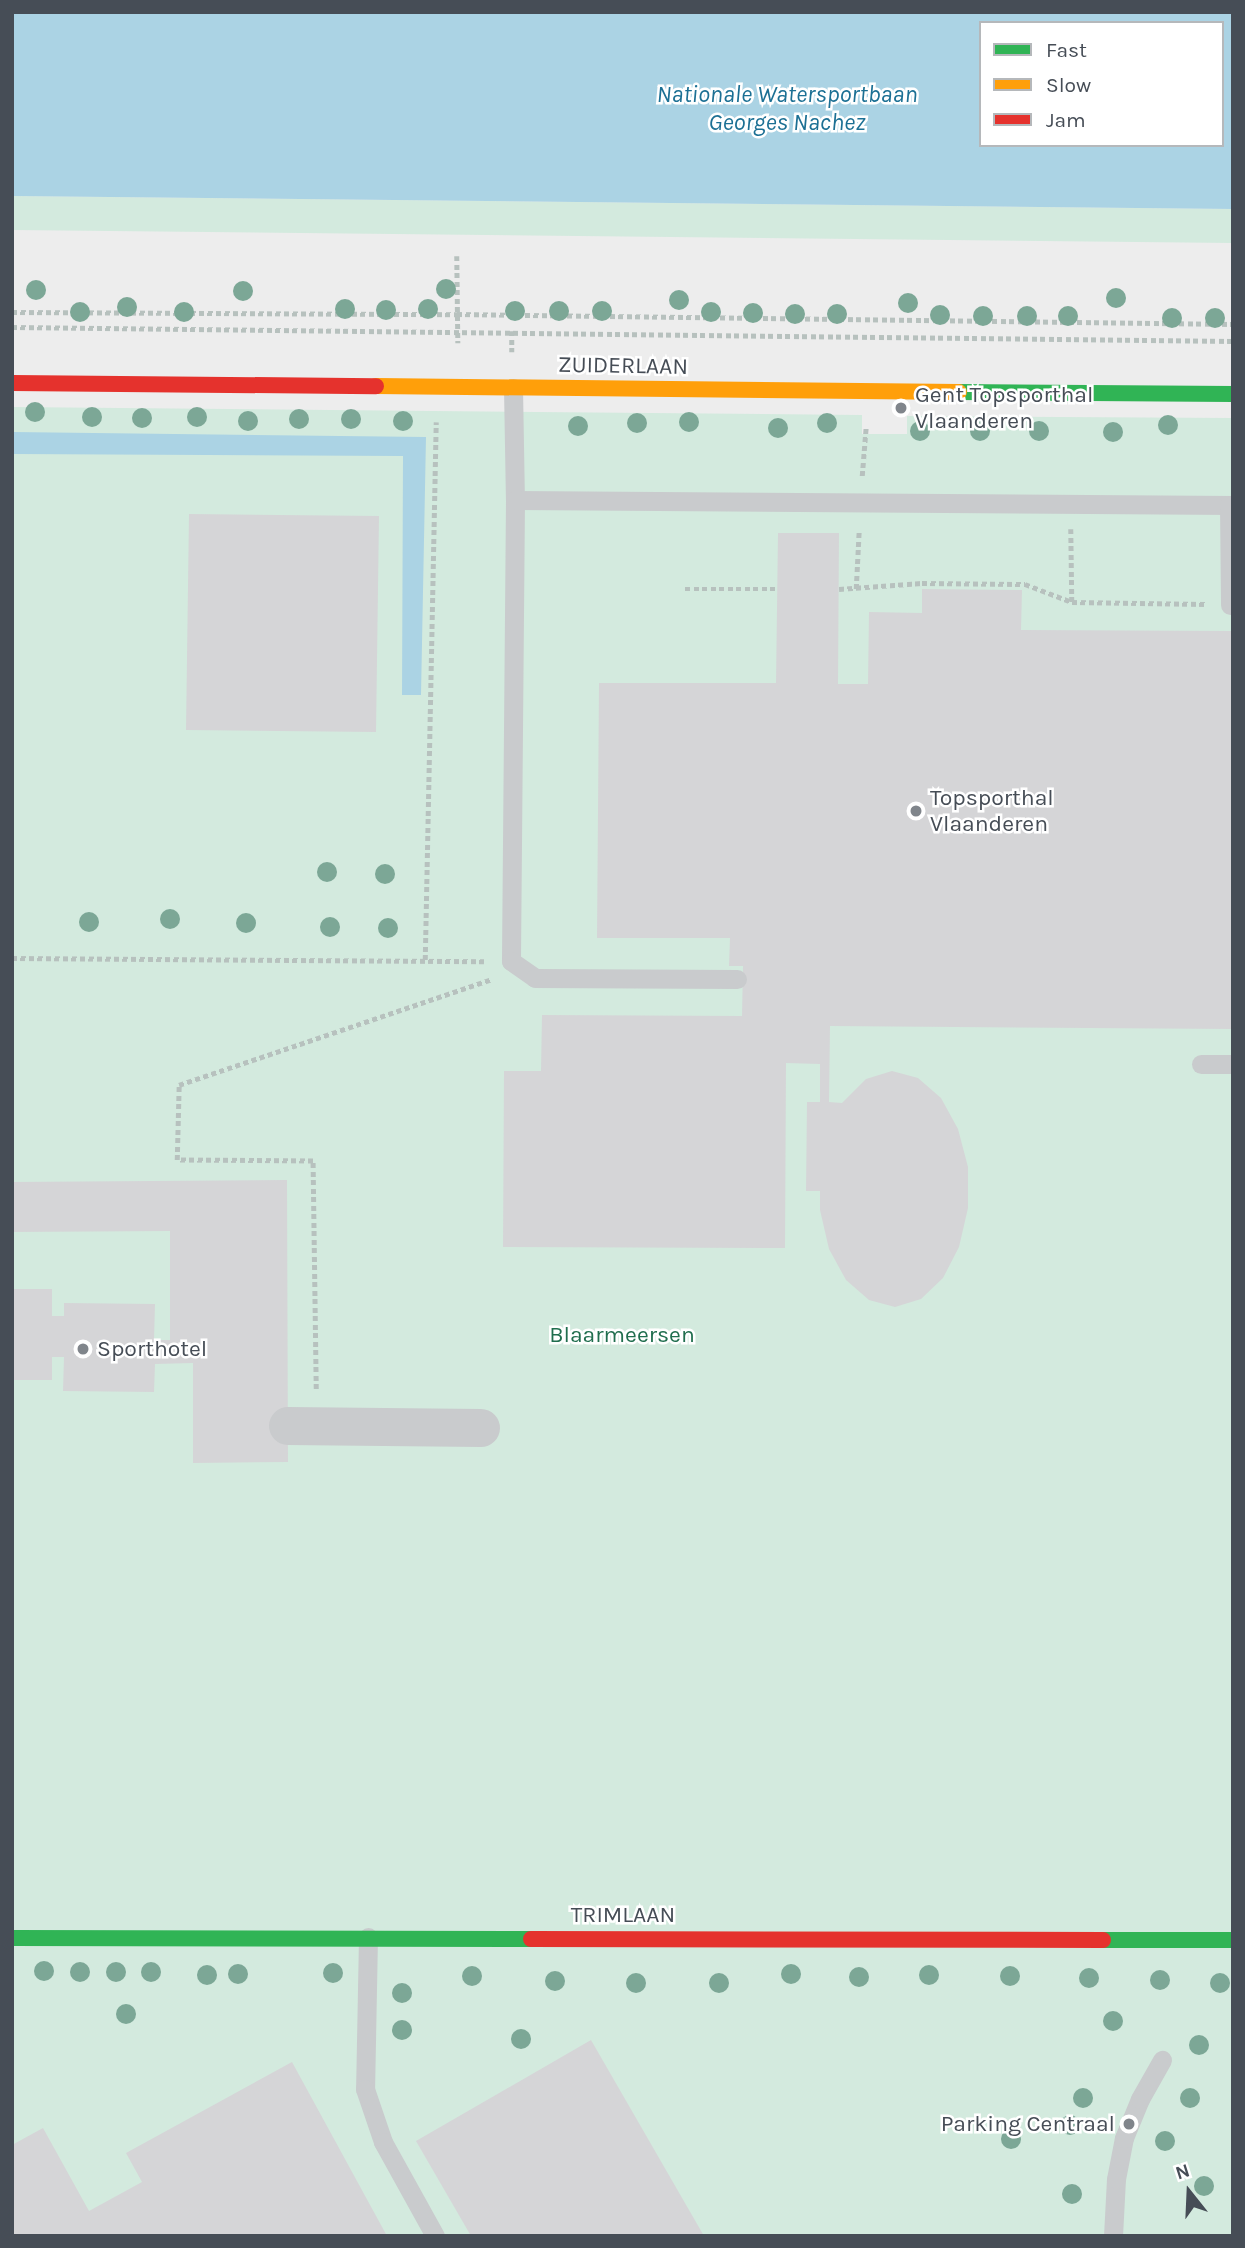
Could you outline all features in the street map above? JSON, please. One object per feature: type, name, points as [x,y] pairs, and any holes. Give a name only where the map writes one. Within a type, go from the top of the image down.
[{"type":"street","name":"ZUIDERLAAN","points":[[12,383],[1233,394]]},
{"type":"street","points":[[302,1426],[481,1428]]},
{"type":"street","name":"TRIMLAAN","points":[[12,1938],[1233,1940]]},
{"type":"lane","points":[[513,388],[515,500],[511,961],[535,978],[737,979]]},
{"type":"lane","points":[[515,500],[1231,505],[1230,605]]},
{"type":"lane","points":[[1201,1064],[1233,1064]]},
{"type":"lane","points":[[368,1937],[365,2089],[383,2142],[435,2236]]},
{"type":"lane","points":[[1113,2236],[1116,2179],[1124,2138],[1140,2099],[1162,2060]]},
{"type":"path","points":[[457,256],[458,343]]},
{"type":"path","points":[[12,312],[457,314],[1233,324]]},
{"type":"path","points":[[12,327],[1233,341]]},
{"type":"path","points":[[856,589],[869,391]]},
{"type":"path","points":[[425,960],[436,419],[447,420]]},
{"type":"path","points":[[1070,503],[1072,601]]},
{"type":"path","points":[[839,589],[922,583],[1025,584],[1072,601],[1230,605]]},
{"type":"path","points":[[685,589],[777,589]]},
{"type":"path","points":[[12,958],[511,961]]},
{"type":"path","points":[[302,1426],[313,1161],[177,1160],[179,1085],[496,978],[511,961]]},
{"type":"green space","points":[[12,196],[1233,209],[1233,243],[12,230]]},
{"type":"green space","name":"Blaarmeersen","points":[[12,407],[862,415],[862,434],[907,434],[907,416],[1233,418],[1233,2236],[12,2236]]},
{"type":"water","name":"Nationale Watersportbaan Georges Nachez","points":[[12,12],[1233,12],[1233,209],[12,196]]},
{"type":"water","points":[[12,432],[426,437],[421,695],[402,695],[403,456],[12,454]]},
{"type":"building","points":[[189,514],[379,516],[376,732],[186,730]]},
{"type":"building","name":"Topsporthal Vlaanderen","points":[[778,533],[839,533],[838,684],[868,684],[869,612],[922,613],[922,589],[1022,590],[1021,630],[1233,631],[1233,1029],[830,1026],[829,1102],[842,1103],[866,1079],[892,1071],[918,1078],[941,1098],[958,1129],[968,1167],[968,1208],[959,1247],[943,1278],[921,1299],[895,1307],[869,1300],[846,1280],[829,1249],[820,1210],[820,1191],[806,1191],[807,1102],[820,1102],[820,1064],[786,1063],[785,1248],[503,1247],[504,1071],[541,1071],[542,1015],[742,1016],[743,966],[729,966],[730,938],[597,938],[599,683],[776,683]]},
{"type":"building","points":[[287,1180],[288,1462],[193,1463],[193,1363],[155,1364],[154,1392],[63,1391],[64,1357],[52,1357],[52,1380],[12,1380],[12,1289],[52,1289],[52,1316],[64,1316],[64,1303],[155,1304],[154,1340],[170,1340],[170,1231],[12,1232],[12,1182]]},
{"type":"building","points":[[591,2040],[704,2236],[471,2236],[416,2141]]},
{"type":"building","points":[[292,2062],[387,2236],[12,2236],[12,2145],[43,2128],[89,2211],[142,2182],[126,2153]]},
{"type":"traffic: fast","points":[[959,392],[1233,394]]},
{"type":"traffic: fast","points":[[12,1938],[531,1939]]},
{"type":"traffic: fast","points":[[1103,1940],[1233,1940]]},
{"type":"traffic: slow","points":[[376,386],[959,392]]},
{"type":"traffic: jam","points":[[12,383],[376,386]]},
{"type":"traffic: jam","points":[[531,1939],[1103,1940]]},
{"type":"place","name":"Gent Topsporthal Vlaanderen","points":[[901,408]]},
{"type":"place","name":"Topsporthal Vlaanderen","points":[[916,811]]},
{"type":"place","name":"Sporthotel","points":[[83,1349]]},
{"type":"place","name":"Parking Centraal","points":[[1129,2124]]}]
